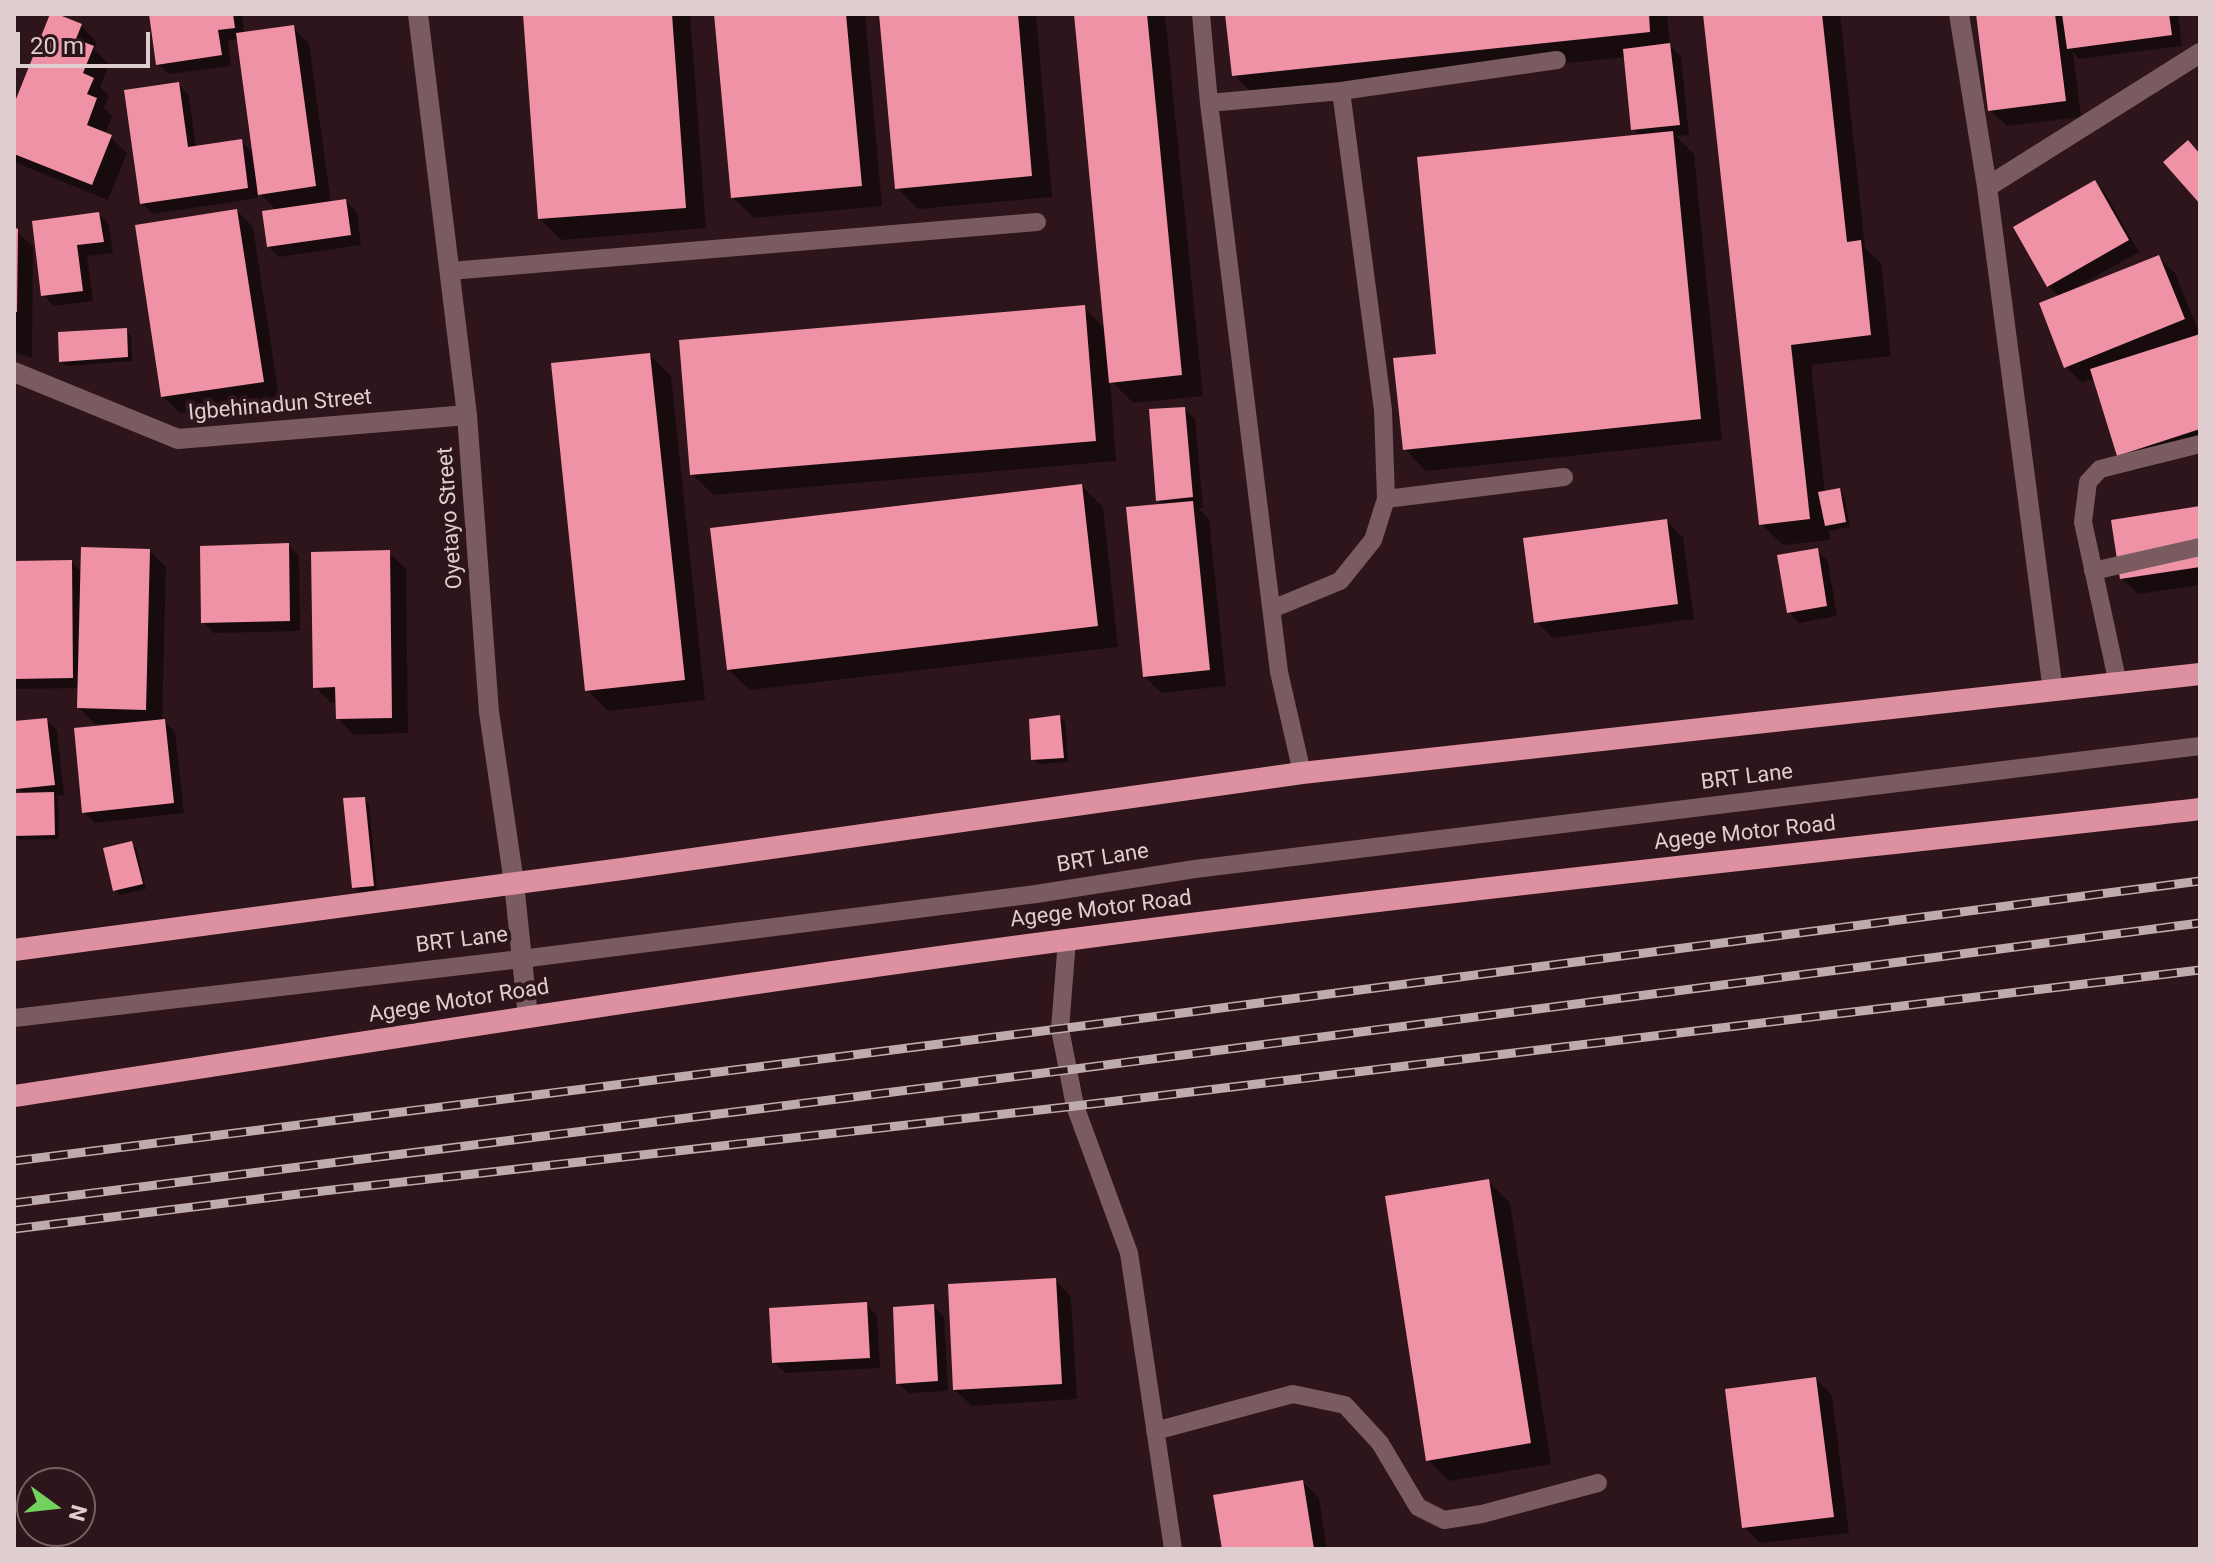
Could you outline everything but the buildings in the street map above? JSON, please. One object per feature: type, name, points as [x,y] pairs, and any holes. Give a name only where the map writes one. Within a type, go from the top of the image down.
[{"type":"highway","points":[[14,950],[1302,773],[2200,674]]},
{"type":"highway","name":"Agege Motor Road","points":[[14,1096],[528,1017],[1067,940],[2200,809]]},
{"type":"street","name":"Oyetayo Street","points":[[418,14],[467,415],[489,712],[514,883],[528,1017]]},
{"type":"street","points":[[1959,14],[1987,187],[2053,691]]},
{"type":"street","points":[[1987,187],[2200,53]]},
{"type":"street","name":"Igbehinadun Street","points":[[14,372],[178,439],[467,415]]},
{"type":"lane","points":[[1201,14],[1209,103],[1279,672],[1302,773]]},
{"type":"lane","points":[[1209,103],[1341,91],[1557,60]]},
{"type":"lane","points":[[1272,609],[1340,581],[1373,540],[1386,499],[1383,410],[1341,91]]},
{"type":"lane","points":[[450,271],[1037,222]]},
{"type":"lane","points":[[2118,684],[2083,522],[2088,482],[2100,469],[2200,444]]},
{"type":"lane","points":[[1386,499],[1564,477]]},
{"type":"lane","points":[[2093,571],[2200,547]]},
{"type":"lane","name":"BRT Lane","points":[[14,1018],[521,959],[1036,894],[1195,869],[2200,746]]},
{"type":"lane","points":[[1067,940],[1060,1029],[1075,1106],[1129,1253],[1173,1549]]},
{"type":"lane","points":[[1155,1431],[1293,1394],[1345,1405],[1380,1443],[1418,1507],[1444,1520],[1482,1514],[1598,1483]]},
{"type":"railway","points":[[14,1161],[2200,881]]},
{"type":"railway","points":[[14,1203],[2200,923]]},
{"type":"railway","points":[[14,1229],[1075,1106],[2200,970]]}]
